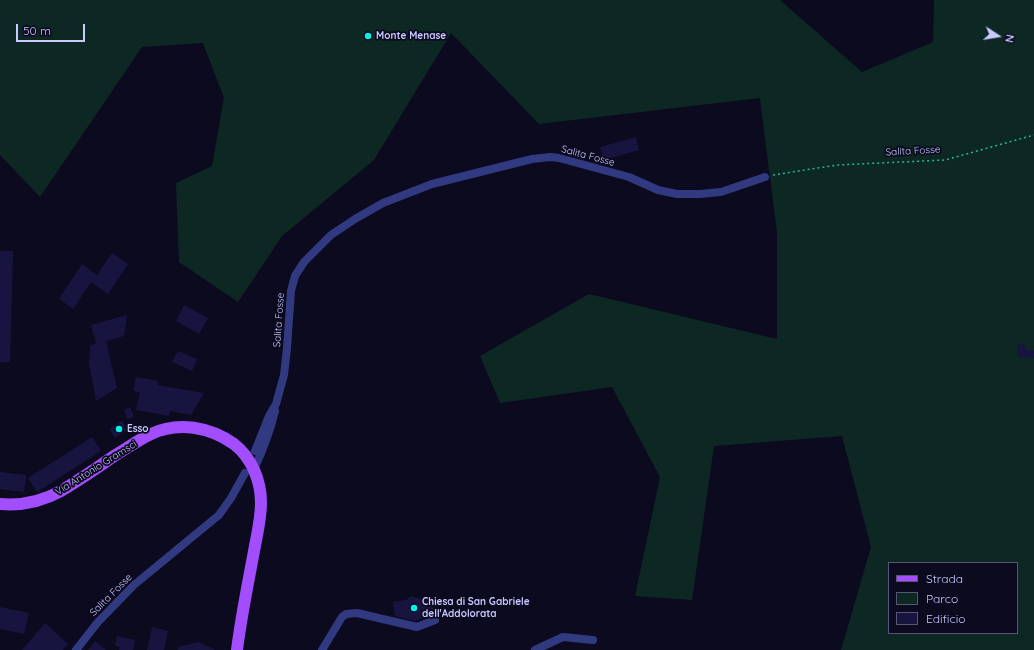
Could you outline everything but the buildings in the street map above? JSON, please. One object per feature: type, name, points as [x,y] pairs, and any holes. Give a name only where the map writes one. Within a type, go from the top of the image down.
[{"type":"main road","name":"Via Antonio Gramsci","points":[[0,504],[29,504],[46,499],[144,438],[168,428],[199,428],[222,436],[240,449],[249,460],[250,471],[260,485],[261,494],[260,513],[237,650]]},
{"type":"street","name":"Salita Fosse","points":[[76,650],[98,622],[134,585],[219,515],[250,471],[264,448],[284,375],[291,290],[295,276],[304,262],[331,235],[383,203],[432,184],[532,159],[559,158],[628,177],[658,190],[677,194],[721,192],[765,177]]},
{"type":"street","name":"Salita Fosse","points":[[255,451],[269,416],[276,404]]},
{"type":"street","points":[[322,650],[342,617],[346,614],[358,613],[417,627],[435,620]]},
{"type":"street","points":[[535,650],[563,637],[592,640]]},
{"type":"path","name":"Salita Fosse","points":[[765,177],[786,172],[837,165],[945,160],[1034,135]]},
{"type":"green space","points":[[0,0],[780,0],[862,72],[933,42],[934,0],[1034,0],[1034,650],[841,650],[871,547],[842,436],[714,446],[692,600],[635,596],[660,477],[612,387],[500,403],[480,356],[589,294],[777,339],[777,233],[760,98],[539,124],[451,33],[374,160],[282,236],[238,302],[179,262],[176,183],[212,166],[224,98],[203,43],[142,47],[40,197],[0,155]]},
{"type":"place","name":"Monte Menase","points":[[368,36]]},
{"type":"place","name":"Esso","points":[[119,429]]},
{"type":"place","name":"Chiesa di San Gabriele dell'Addolorata","points":[[414,608]]}]
